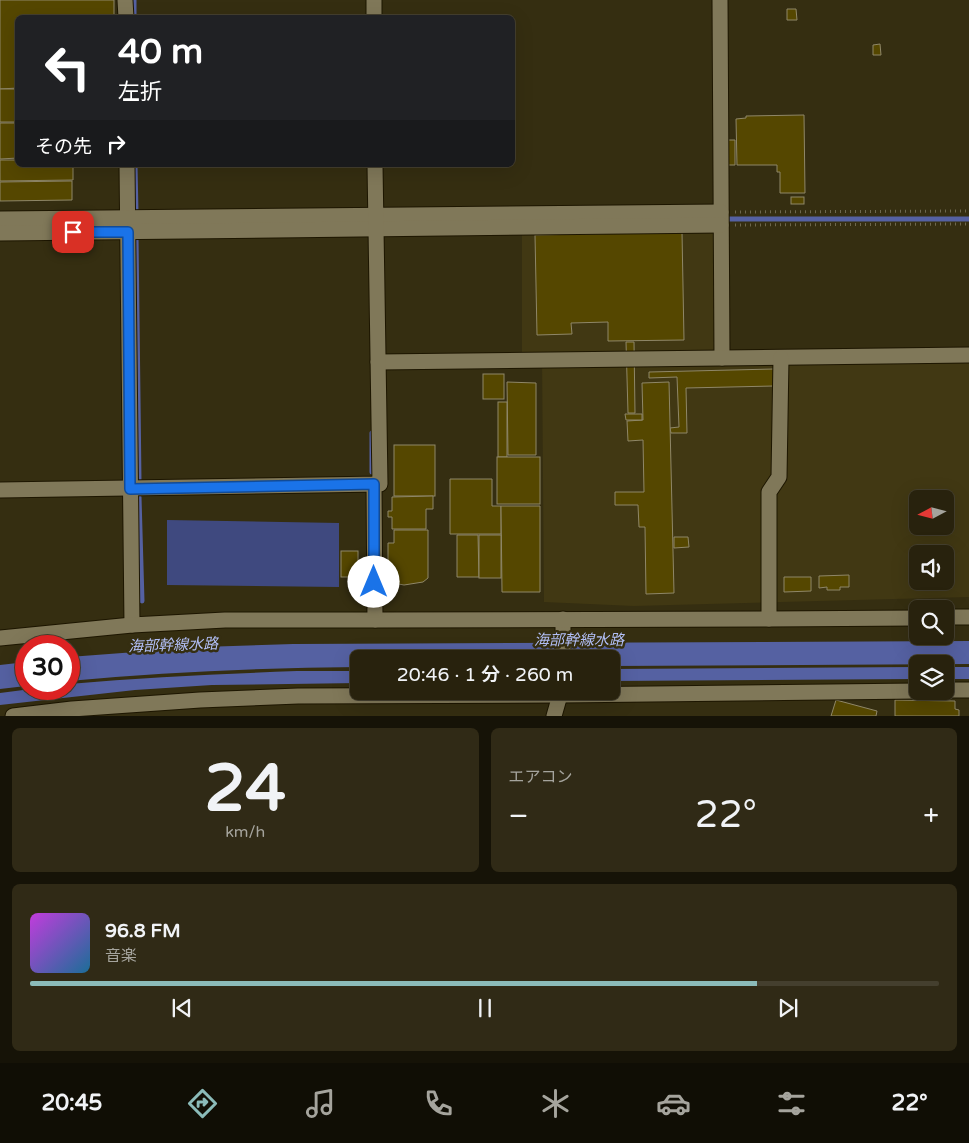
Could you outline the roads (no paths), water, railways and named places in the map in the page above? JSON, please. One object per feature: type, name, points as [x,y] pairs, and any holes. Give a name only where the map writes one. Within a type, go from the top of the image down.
[{"type":"street","points":[[126,0],[126,15]]},
{"type":"street","points":[[374,0],[374,15]]},
{"type":"street","points":[[720,0],[722,358]]},
{"type":"street","points":[[127,167],[132,625]]},
{"type":"street","points":[[0,490],[380,484],[374,167]]},
{"type":"street","points":[[0,219],[128,225]]},
{"type":"street","points":[[0,233],[128,225],[721,219]]},
{"type":"street","points":[[378,362],[969,355]]},
{"type":"street","points":[[769,619],[769,492],[779,476],[781,358]]},
{"type":"street","points":[[374,484],[374,620]]},
{"type":"street","points":[[954,617],[969,617]]},
{"type":"street","points":[[0,638],[132,625],[226,620],[909,618]]},
{"type":"street","points":[[563,619],[563,650]]},
{"type":"street","points":[[954,690],[969,690]]},
{"type":"street","points":[[620,694],[909,691]]},
{"type":"street","points":[[13,716],[72,709],[181,701],[350,696]]},
{"type":"street","points":[[554,716],[559,700]]},
{"type":"waterway","points":[[134,0],[134,15]]},
{"type":"waterway","points":[[135,167],[136,213]]},
{"type":"waterway","points":[[727,219],[969,219]]},
{"type":"waterway","points":[[136,236],[139,480]]},
{"type":"waterway","points":[[372,433],[372,472]]},
{"type":"waterway","points":[[139,497],[142,601]]},
{"type":"water label","name":"海部幹線水路","points":[[579,640]]},
{"type":"water label","name":"海部幹線水路","points":[[173,645]]}]
